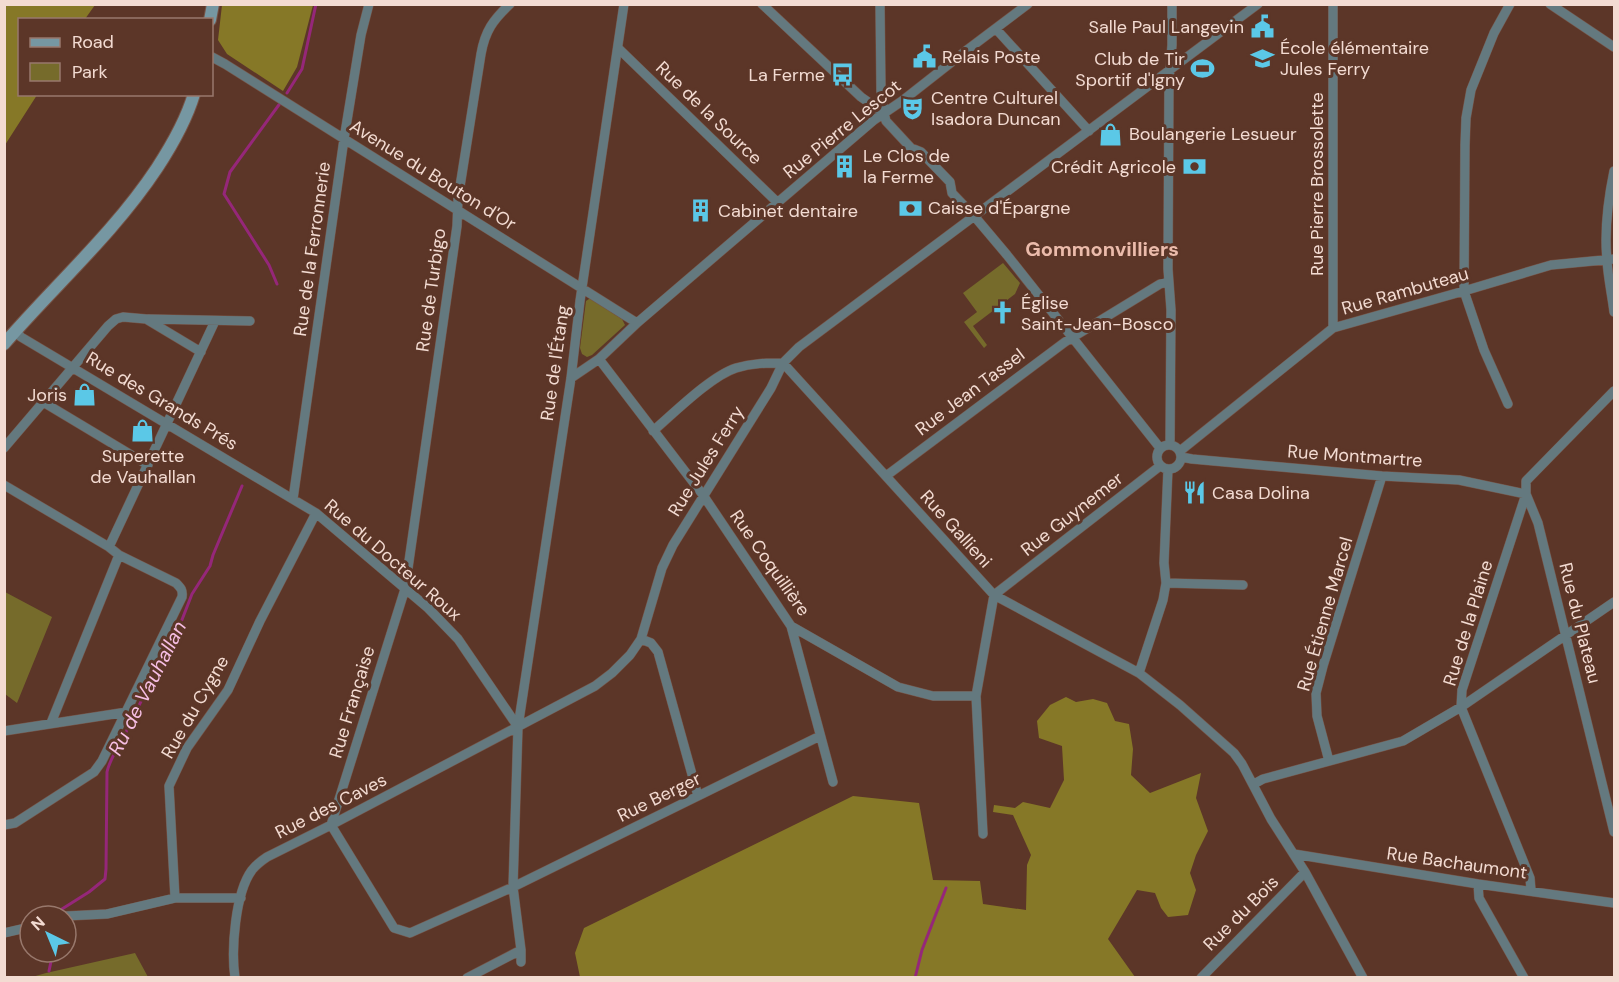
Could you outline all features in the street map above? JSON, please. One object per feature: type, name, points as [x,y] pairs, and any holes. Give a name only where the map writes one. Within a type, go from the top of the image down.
[{"type":"main road","points":[[4,344],[116,222],[147,182],[171,146],[189,112],[193,96]]},
{"type":"street","name":"Rue de la Ferronnerie","points":[[293,499],[344,139],[361,34],[369,4]]},
{"type":"street","name":"Rue de Turbigo","points":[[405,589],[457,226],[458,200],[484,37],[493,22],[510,4]]},
{"type":"street","name":"Rue de l'Étang","points":[[518,727],[571,378],[580,301],[624,4]]},
{"type":"street","points":[[762,4],[861,97],[884,113]]},
{"type":"street","points":[[880,4],[881,91],[886,121],[911,148],[921,152],[950,182],[952,193],[975,217],[1004,257],[1072,337],[1160,448]]},
{"type":"street","points":[[1170,444],[1171,310],[1168,282],[1172,4]]},
{"type":"street","name":"Rue Jules Ferry","points":[[518,727],[595,686],[630,656],[641,639],[662,568],[673,545],[771,388],[783,363],[800,347],[957,233],[975,217],[1258,4]]},
{"type":"street","name":"Rue Pierre Brossolette","points":[[1333,4],[1333,328]]},
{"type":"street","points":[[1508,404],[1484,350],[1464,291],[1466,118],[1472,90],[1484,57],[1510,4]]},
{"type":"street","points":[[1550,4],[1614,47]]},
{"type":"street","name":"Rue Pierre Lescot","points":[[571,378],[599,359],[637,323],[777,202],[884,113],[1026,5]]},
{"type":"street","points":[[996,29],[1089,131]]},
{"type":"street","name":"Rue de la Source","points":[[618,48],[777,202]]},
{"type":"street","name":"Avenue du Bouton d'Or","points":[[213,58],[637,323]]},
{"type":"street","points":[[1614,171],[1606,230],[1611,260],[1614,312]]},
{"type":"street","name":"Rue Rambuteau","points":[[1180,454],[1333,328],[1551,265],[1611,260]]},
{"type":"street","name":"Rue Jean Tassel","points":[[886,477],[1072,337],[1160,284],[1168,282]]},
{"type":"street","points":[[4,448],[116,319],[123,317],[250,321]]},
{"type":"street","points":[[146,319],[201,352]]},
{"type":"street","points":[[109,547],[215,321]]},
{"type":"street","name":"Rue des Grands Prés","points":[[15,331],[21,337],[293,499]]},
{"type":"street","name":"Rue Coquillière","points":[[599,359],[704,495],[791,626],[898,687],[933,696],[976,696]]},
{"type":"street","points":[[653,431],[717,377],[735,368],[760,363],[783,363]]},
{"type":"street","name":"Rue Gallieni","points":[[783,363],[994,595],[1138,673],[1160,688],[1234,753],[1254,784],[1271,819],[1305,872],[1363,978]]},
{"type":"street","name":"Rue de la Plaine","points":[[1531,890],[1530,878],[1461,706],[1462,690],[1526,494],[1526,481],[1614,392]]},
{"type":"street","points":[[43,402],[148,465]]},
{"type":"street","points":[[1138,673],[1163,600],[1166,583],[1164,467],[1156,457],[1160,448],[1170,444],[1176,447],[1180,454],[1177,466],[1164,467]]},
{"type":"street","name":"Rue Montmartre","points":[[1180,454],[1192,459],[1382,476],[1459,480],[1526,494]]},
{"type":"street","name":"Rue Guynemer","points":[[994,595],[1164,467]]},
{"type":"street","name":"Rue Étienne Marcel","points":[[1329,761],[1317,716],[1316,693],[1382,476]]},
{"type":"street","points":[[4,485],[119,555],[176,583],[183,592],[127,712],[94,772],[15,823],[4,825]]},
{"type":"street","name":"Rue du Plateau","points":[[1526,494],[1538,523],[1614,832]]},
{"type":"street","name":"Rue du Docteur Roux","points":[[293,499],[316,513],[428,608],[458,639],[518,727]]},
{"type":"street","name":"Rue du Cygne","points":[[175,898],[169,786],[187,748],[228,690],[260,621],[316,513]]},
{"type":"street","points":[[51,723],[119,555]]},
{"type":"street","points":[[1166,583],[1243,585]]},
{"type":"street","name":"Rue Française","points":[[331,825],[405,589]]},
{"type":"street","points":[[983,834],[976,696],[994,595]]},
{"type":"street","points":[[1254,784],[1263,779],[1403,741],[1461,706],[1614,602]]},
{"type":"street","points":[[791,626],[833,782]]},
{"type":"street","points":[[641,639],[651,643],[658,652],[698,796]]},
{"type":"street","points":[[4,731],[127,712]]},
{"type":"street","points":[[518,727],[513,887],[521,962]]},
{"type":"street","name":"Rue des Caves","points":[[235,973],[234,928],[248,877],[259,863],[518,727]]},
{"type":"street","name":"Rue Berger","points":[[331,825],[394,928],[410,933],[513,887],[820,736]]},
{"type":"street","name":"Rue Bachaumont","points":[[1294,854],[1478,884],[1614,903]]},
{"type":"street","name":"Rue du Bois","points":[[1201,978],[1305,872]]},
{"type":"street","points":[[1478,884],[1479,898],[1524,978]]},
{"type":"street","points":[[78,916],[128,909],[175,898],[241,898]]},
{"type":"street","points":[[467,978],[521,950]]},
{"type":"green space","points":[[1003,263],[1020,283],[1015,294],[973,326],[987,345],[984,348],[964,322],[977,312],[963,293]]},
{"type":"green space","points":[[589,299],[622,319],[625,325],[587,357],[582,354],[580,348],[586,301]]},
{"type":"green space","points":[[5,592],[52,617],[17,703],[5,694]]},
{"type":"green space","points":[[135,953],[148,977],[32,977],[46,973]]},
{"type":"shaded area","points":[[5,4],[95,5],[86,18],[18,18],[18,96],[36,96],[5,145]]},
{"type":"shaded area","points":[[222,5],[313,5],[297,67],[283,91],[227,54],[218,40]]},
{"type":"shaded area","points":[[1066,697],[1076,702],[1093,699],[1107,703],[1115,721],[1129,724],[1133,749],[1131,775],[1150,793],[1201,773],[1196,798],[1208,831],[1190,873],[1196,890],[1188,915],[1168,917],[1161,908],[1155,893],[1137,890],[1108,939],[1135,977],[580,977],[575,953],[584,928],[853,796],[919,803],[933,880],[980,881],[983,904],[1026,910],[1027,865],[1031,855],[1013,815],[993,812],[994,805],[1015,808],[1023,802],[1050,808],[1064,780],[1062,746],[1039,738],[1037,721],[1050,705]]},
{"type":"waterway","name":"Ru de Vauhallan","points":[[287,93],[302,69],[316,4]]},
{"type":"waterway","name":"Ru de Vauhallan","points":[[277,284],[269,265],[224,194],[230,172],[281,102]]},
{"type":"waterway","name":"Ru de Vauhallan","points":[[70,904],[105,879],[108,767],[178,630],[192,594],[210,566],[242,486]]},
{"type":"waterway","points":[[915,978],[922,950],[946,888]]},
{"type":"waterway","name":"Ru de Vauhallan","points":[[49,971],[50,964]]},
{"type":"place","name":"Salle Paul Langevin","points":[[1262,27]]},
{"type":"place","name":"Relais Poste","points":[[924,57]]},
{"type":"place","name":"École élémentaire Jules Ferry","points":[[1262,58]]},
{"type":"place","name":"Club de Tir Sportif d'Igny","points":[[1203,69]]},
{"type":"place","name":"La Ferme","points":[[843,75]]},
{"type":"place","name":"Centre Culturel Isadora Duncan","points":[[913,108]]},
{"type":"place","name":"Boulangerie Lesueur","points":[[1111,134]]},
{"type":"place","name":"Le Clos de la Ferme","points":[[845,166]]},
{"type":"place","name":"Crédit Agricole","points":[[1194,167]]},
{"type":"place","name":"Caisse d'Épargne","points":[[910,208]]},
{"type":"place","name":"Cabinet dentaire","points":[[700,211]]},
{"type":"place","name":"Église Saint-Jean-Bosco","points":[[1003,313]]},
{"type":"place","name":"Joris","points":[[85,395]]},
{"type":"place","name":"Superette de Vauhallan","points":[[143,430]]},
{"type":"place","name":"Casa Dolina","points":[[1194,493]]},
{"type":"district","name":"Gommonvilliers","points":[[1102,249]]}]
